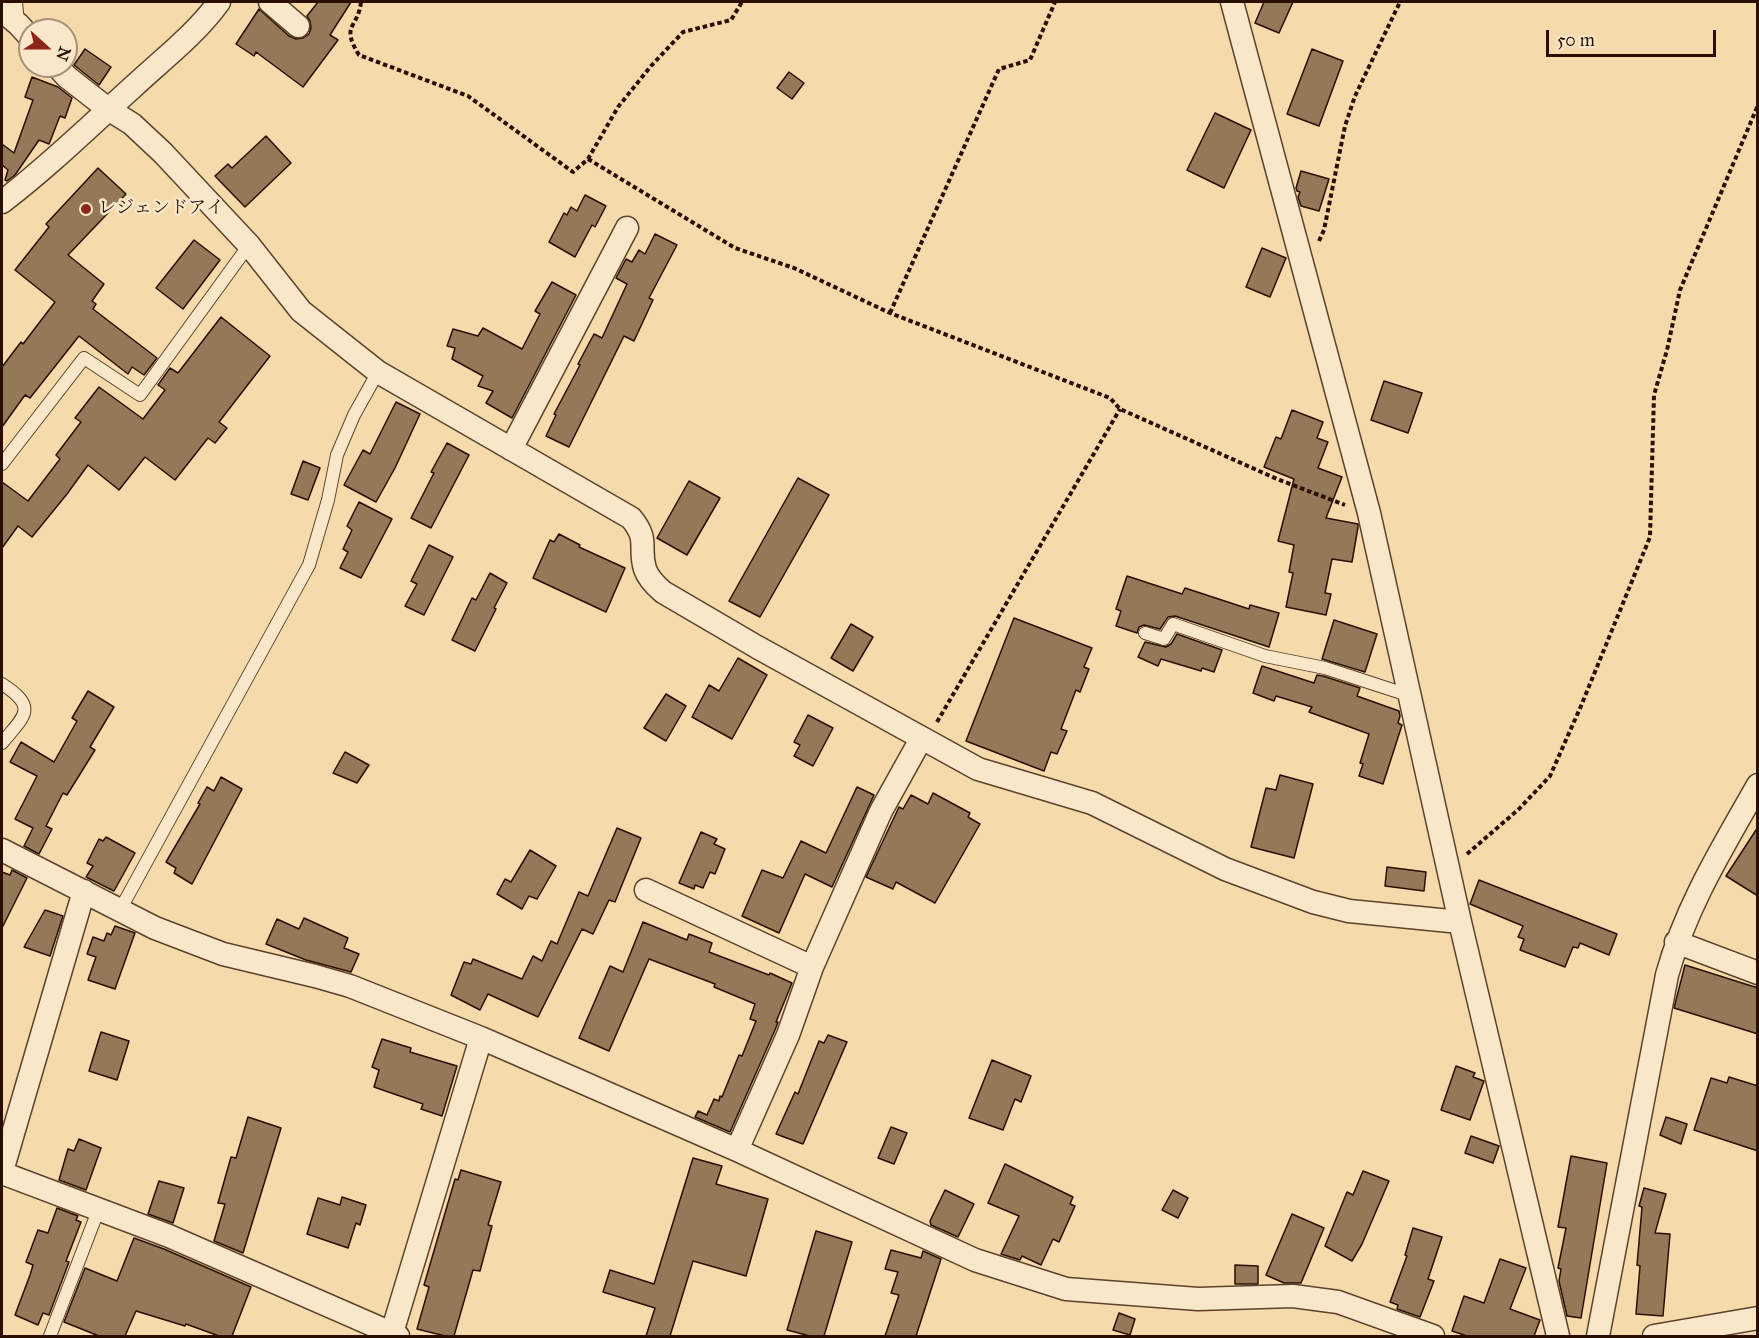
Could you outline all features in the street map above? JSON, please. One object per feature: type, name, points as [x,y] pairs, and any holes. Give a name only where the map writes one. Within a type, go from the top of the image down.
[{"type":"street","points":[[2,202],[192,33],[219,2]]},
{"type":"street","points":[[270,2],[298,26]]},
{"type":"street","points":[[1232,2],[1369,513],[1460,922],[1558,1336]]},
{"type":"street","points":[[68,78],[108,109],[132,124],[163,153],[249,245],[301,311],[378,372],[631,518],[640,529],[645,568],[663,592],[757,647],[978,769],[1092,803],[1225,869],[1313,902],[1349,911],[1460,922]]},
{"type":"street","points":[[511,449],[627,228]]},
{"type":"street","points":[[736,1150],[788,1035],[813,967],[881,811],[921,739]]},
{"type":"street","points":[[1598,1336],[1667,975],[1676,942],[1690,907],[1758,784]]},
{"type":"street","points":[[2,850],[154,928],[223,954],[350,986],[481,1038],[736,1150],[975,1260],[1066,1289],[1186,1298],[1293,1296],[1338,1302],[1433,1336]]},
{"type":"street","points":[[646,890],[813,967]]},
{"type":"street","points":[[84,891],[2,1172],[98,1211],[169,1236],[394,1336],[481,1038]]},
{"type":"street","points":[[1676,942],[1758,973]]},
{"type":"street","points":[[1654,1336],[1758,1318]]},
{"type":"lane","points":[[16,2],[17,24]]},
{"type":"lane","points":[[2,464],[84,358],[140,395],[249,245]]},
{"type":"lane","points":[[120,910],[309,565],[328,500],[337,455],[354,415],[378,372]]},
{"type":"lane","points":[[1145,633],[1164,639],[1173,624],[1264,656],[1325,668],[1411,696]]},
{"type":"lane","points":[[2,684],[16,694],[24,704],[25,712],[2,743]]},
{"type":"lane","points":[[50,1336],[98,1211]]},
{"type":"path","points":[[361,2],[351,27],[350,40],[359,55],[468,96],[573,172],[588,159],[618,108],[651,66],[683,32],[731,20],[742,2]]},
{"type":"path","points":[[890,312],[999,69],[1030,60],[1055,2]]},
{"type":"path","points":[[1301,260],[1308,258],[1316,249],[1324,230],[1345,126],[1355,96],[1400,2]]},
{"type":"path","points":[[1448,867],[1459,862],[1519,809],[1550,776],[1586,696],[1650,537],[1654,394],[1680,290],[1758,105]]},
{"type":"path","points":[[588,159],[735,248],[794,268],[890,312],[1110,398],[1120,409],[1277,479],[1369,513]]},
{"type":"path","points":[[921,739],[932,731],[1120,409]]},
{"type":"building","points":[[318,2],[351,2],[330,35],[338,40],[303,87],[256,52],[254,56],[236,44],[259,9],[289,36],[296,39],[303,38],[309,34],[311,28],[307,16]]},
{"type":"building","points":[[1264,2],[1293,2],[1279,33],[1255,23]]},
{"type":"building","points":[[85,49],[111,67],[99,85],[78,68],[78,59]]},
{"type":"building","points":[[1312,49],[1343,61],[1319,126],[1287,114]]},
{"type":"building","points":[[789,72],[804,83],[792,99],[777,88]]},
{"type":"building","points":[[32,78],[35,78],[58,87],[72,98],[65,118],[60,116],[49,144],[39,140],[15,175],[7,181],[5,180],[8,170],[2,165],[2,144],[14,153],[33,100],[25,97]]},
{"type":"building","points":[[1215,113],[1251,130],[1224,188],[1187,170]]},
{"type":"building","points":[[266,136],[291,163],[245,207],[215,176],[228,164],[232,168]]},
{"type":"building","points":[[98,168],[126,194],[68,255],[104,284],[92,301],[96,304],[93,309],[157,358],[144,375],[132,367],[128,374],[79,336],[30,398],[25,395],[2,427],[2,367],[55,302],[15,270],[49,227],[46,224]]},
{"type":"building","points":[[1301,171],[1329,179],[1319,211],[1301,206],[1298,197],[1300,192],[1296,188]]},
{"type":"building","points":[[585,195],[606,206],[595,227],[592,225],[575,257],[549,242],[564,213],[567,215],[571,207],[577,211]]},
{"type":"building","points":[[655,234],[677,245],[649,298],[653,300],[634,341],[624,336],[569,447],[546,436],[556,415],[554,414],[594,334],[602,338],[627,284],[616,278],[626,259],[632,262],[639,250],[645,254]]},
{"type":"building","points":[[194,240],[220,260],[183,309],[156,288]]},
{"type":"building","points":[[1262,248],[1286,258],[1270,297],[1246,287]]},
{"type":"building","points":[[552,282],[576,295],[512,418],[486,403],[493,391],[478,386],[483,376],[452,359],[455,348],[447,346],[453,329],[478,336],[483,328],[522,349],[540,314],[535,311]]},
{"type":"building","points":[[221,317],[270,356],[219,422],[227,428],[215,443],[208,438],[175,480],[145,457],[119,490],[88,465],[32,537],[18,526],[2,548],[2,482],[28,501],[60,459],[56,455],[81,422],[75,418],[99,387],[143,419],[165,390],[158,385],[170,368],[178,373]]},
{"type":"building","points":[[1384,381],[1422,393],[1408,433],[1371,420]]},
{"type":"building","points":[[396,402],[420,414],[376,502],[344,485],[363,450],[370,454]]},
{"type":"building","points":[[1292,410],[1323,422],[1317,438],[1328,442],[1318,468],[1342,477],[1326,518],[1358,524],[1352,562],[1332,559],[1325,593],[1331,594],[1326,615],[1286,607],[1293,573],[1289,572],[1294,545],[1278,541],[1294,479],[1264,467],[1276,437],[1281,439]]},
{"type":"building","points":[[447,443],[469,455],[431,528],[411,518],[434,473],[431,472]]},
{"type":"building","points":[[303,461],[320,468],[308,500],[291,494]]},
{"type":"building","points":[[798,478],[829,495],[760,617],[729,601]]},
{"type":"building","points":[[689,481],[720,498],[687,555],[657,538]]},
{"type":"building","points":[[359,502],[392,519],[361,578],[340,568],[348,552],[343,549],[352,530],[347,526]]},
{"type":"building","points":[[559,534],[580,545],[579,547],[625,568],[606,612],[533,578],[550,540],[554,542]]},
{"type":"building","points":[[429,545],[453,557],[424,615],[405,606],[417,584],[411,581]]},
{"type":"building","points":[[490,573],[507,583],[475,651],[452,640],[472,598],[476,600]]},
{"type":"building","points":[[1127,576],[1182,594],[1185,588],[1249,609],[1250,605],[1279,613],[1269,647],[1175,616],[1168,617],[1160,629],[1144,625],[1139,627],[1137,633],[1116,626],[1121,611],[1116,609]]},
{"type":"building","points":[[1014,618],[1092,648],[1084,667],[1089,669],[1080,692],[1076,690],[1061,729],[1067,731],[1057,754],[1051,752],[1044,771],[966,741]]},
{"type":"building","points":[[1334,620],[1377,634],[1365,672],[1322,659]]},
{"type":"building","points":[[851,624],[873,637],[853,671],[831,658]]},
{"type":"building","points":[[1177,634],[1222,650],[1214,672],[1202,668],[1201,671],[1161,659],[1158,666],[1138,657],[1145,642],[1166,647],[1171,644]]},
{"type":"building","points":[[738,658],[767,675],[732,739],[692,717],[709,685],[719,691]]},
{"type":"building","points":[[1262,666],[1314,683],[1317,675],[1360,688],[1357,696],[1399,711],[1398,723],[1402,725],[1383,784],[1359,776],[1363,764],[1360,763],[1369,734],[1309,712],[1312,707],[1276,696],[1274,701],[1253,693]]},
{"type":"building","points":[[88,691],[114,707],[90,747],[95,750],[67,795],[63,793],[46,826],[52,829],[39,854],[24,846],[33,828],[15,819],[37,776],[10,762],[21,742],[54,762],[77,721],[72,718]]},
{"type":"building","points":[[666,694],[686,706],[666,741],[644,728]]},
{"type":"building","points":[[808,715],[833,728],[813,766],[794,756],[800,745],[794,742]]},
{"type":"building","points":[[345,752],[369,765],[357,783],[333,773]]},
{"type":"building","points":[[1280,775],[1313,784],[1294,858],[1251,847],[1266,788],[1276,790]]},
{"type":"building","points":[[221,777],[242,789],[192,884],[174,873],[176,868],[166,862],[200,804],[198,803],[207,787],[214,791]]},
{"type":"building","points":[[857,787],[874,795],[832,887],[805,874],[779,933],[742,916],[762,870],[783,878],[801,841],[826,853]]},
{"type":"building","points":[[933,793],[970,813],[968,817],[980,824],[935,903],[896,882],[893,889],[866,877],[899,807],[903,809],[911,795],[928,804]]},
{"type":"building","points":[[1758,827],[1758,896],[1726,876]]},
{"type":"building","points":[[617,828],[641,838],[615,902],[609,900],[593,934],[582,929],[538,1017],[488,994],[480,1010],[451,995],[464,962],[471,964],[473,959],[522,979],[533,956],[542,961],[551,941],[557,944],[579,892],[588,896]]},
{"type":"building","points":[[701,832],[717,839],[714,844],[725,849],[715,874],[710,872],[703,888],[695,885],[694,889],[679,883]]},
{"type":"building","points":[[106,837],[135,853],[114,891],[86,877],[93,866],[87,863],[99,839],[103,841]]},
{"type":"building","points":[[530,850],[556,866],[537,899],[529,896],[522,909],[497,894],[505,879],[511,882]]},
{"type":"building","points":[[1387,867],[1426,872],[1424,891],[1385,886]]},
{"type":"building","points":[[12,870],[27,878],[2,928],[2,872],[10,875]]},
{"type":"building","points":[[1479,880],[1617,934],[1609,955],[1580,943],[1578,948],[1573,947],[1565,967],[1520,950],[1524,939],[1518,937],[1523,926],[1470,904]]},
{"type":"building","points":[[45,910],[63,916],[50,956],[24,947]]},
{"type":"building","points":[[304,918],[348,938],[344,948],[359,954],[351,972],[306,960],[266,944],[277,919],[299,929]]},
{"type":"building","points":[[643,922],[687,940],[689,934],[712,943],[709,952],[792,983],[775,1030],[730,1132],[695,1117],[698,1111],[707,1115],[714,1099],[719,1101],[720,1096],[722,1097],[756,1021],[750,1019],[755,1004],[714,987],[715,984],[649,959],[609,1051],[579,1038],[610,966],[623,972]]},
{"type":"building","points":[[115,926],[135,933],[115,989],[88,980],[96,957],[87,954],[93,937],[104,941],[107,933],[111,935]]},
{"type":"building","points":[[1685,965],[1758,988],[1758,1034],[1674,1008]]},
{"type":"building","points":[[101,1032],[129,1041],[117,1080],[89,1071]]},
{"type":"building","points":[[828,1035],[847,1042],[803,1144],[776,1134],[795,1092],[798,1094],[819,1041],[824,1043]]},
{"type":"building","points":[[382,1039],[411,1048],[410,1052],[457,1066],[442,1116],[421,1109],[423,1104],[374,1087],[379,1070],[372,1067]]},
{"type":"building","points":[[992,1060],[1031,1076],[1021,1102],[1015,1099],[1003,1130],[969,1118]]},
{"type":"building","points":[[1456,1066],[1475,1073],[1473,1077],[1484,1081],[1470,1120],[1441,1110]]},
{"type":"building","points":[[1729,1077],[1758,1086],[1758,1151],[1694,1130],[1711,1078],[1727,1083]]},
{"type":"building","points":[[248,1117],[281,1128],[243,1253],[214,1241],[225,1204],[218,1203],[231,1157],[236,1158]]},
{"type":"building","points":[[1666,1117],[1687,1124],[1681,1144],[1660,1135]]},
{"type":"building","points":[[891,1127],[907,1133],[894,1164],[878,1158]]},
{"type":"building","points":[[1471,1136],[1499,1146],[1493,1163],[1465,1153]]},
{"type":"building","points":[[79,1139],[101,1148],[86,1190],[59,1180],[68,1149],[74,1151]]},
{"type":"building","points":[[1571,1156],[1607,1163],[1581,1318],[1567,1316],[1559,1281],[1561,1269],[1558,1268],[1566,1228],[1558,1227]]},
{"type":"building","points":[[693,1158],[722,1166],[716,1184],[768,1199],[746,1276],[693,1261],[670,1336],[646,1336],[655,1308],[603,1292],[610,1270],[654,1284]]},
{"type":"building","points":[[1005,1164],[1073,1197],[1070,1204],[1075,1206],[1059,1242],[1053,1239],[1041,1265],[1022,1256],[1020,1260],[1001,1254],[1019,1216],[988,1203]]},
{"type":"building","points":[[461,1170],[501,1182],[488,1225],[492,1226],[480,1271],[473,1270],[454,1336],[445,1336],[417,1329],[429,1287],[424,1285],[455,1179],[458,1180]]},
{"type":"building","points":[[1363,1171],[1389,1181],[1362,1244],[1352,1261],[1325,1246],[1347,1192],[1353,1195]]},
{"type":"building","points":[[159,1181],[184,1188],[173,1223],[148,1214]]},
{"type":"building","points":[[1644,1188],[1666,1194],[1655,1233],[1670,1234],[1663,1316],[1636,1314],[1642,1207],[1639,1206]]},
{"type":"building","points":[[945,1190],[974,1204],[958,1237],[931,1225],[930,1221]]},
{"type":"building","points":[[1173,1190],[1188,1198],[1178,1218],[1162,1210]]},
{"type":"building","points":[[342,1197],[366,1205],[360,1225],[356,1223],[348,1248],[307,1234],[318,1198],[340,1205]]},
{"type":"building","points":[[57,1208],[78,1216],[76,1220],[81,1222],[49,1315],[43,1313],[38,1325],[15,1315],[33,1265],[26,1262],[38,1230],[48,1233]]},
{"type":"building","points":[[1292,1214],[1324,1228],[1301,1283],[1284,1283],[1266,1275]]},
{"type":"building","points":[[1413,1228],[1442,1237],[1428,1279],[1434,1281],[1420,1317],[1397,1309],[1398,1305],[1390,1302],[1407,1256],[1405,1255]]},
{"type":"building","points":[[816,1231],[852,1242],[824,1336],[810,1336],[787,1330]]},
{"type":"building","points":[[134,1238],[251,1287],[232,1336],[219,1336],[186,1324],[185,1326],[136,1311],[125,1336],[99,1336],[64,1322],[85,1268],[117,1281]]},
{"type":"building","points":[[891,1250],[921,1258],[923,1251],[941,1259],[916,1336],[885,1336],[899,1295],[891,1293],[898,1272],[885,1269]]},
{"type":"building","points":[[1500,1259],[1526,1268],[1510,1309],[1540,1320],[1534,1336],[1467,1336],[1452,1331],[1464,1296],[1484,1303]]},
{"type":"building","points":[[1235,1265],[1258,1266],[1258,1284],[1235,1284]]},
{"type":"building","points":[[1119,1313],[1135,1319],[1130,1335],[1113,1330]]},
{"type":"place","name":"レジェンドアイ","points":[[86,209]]}]
